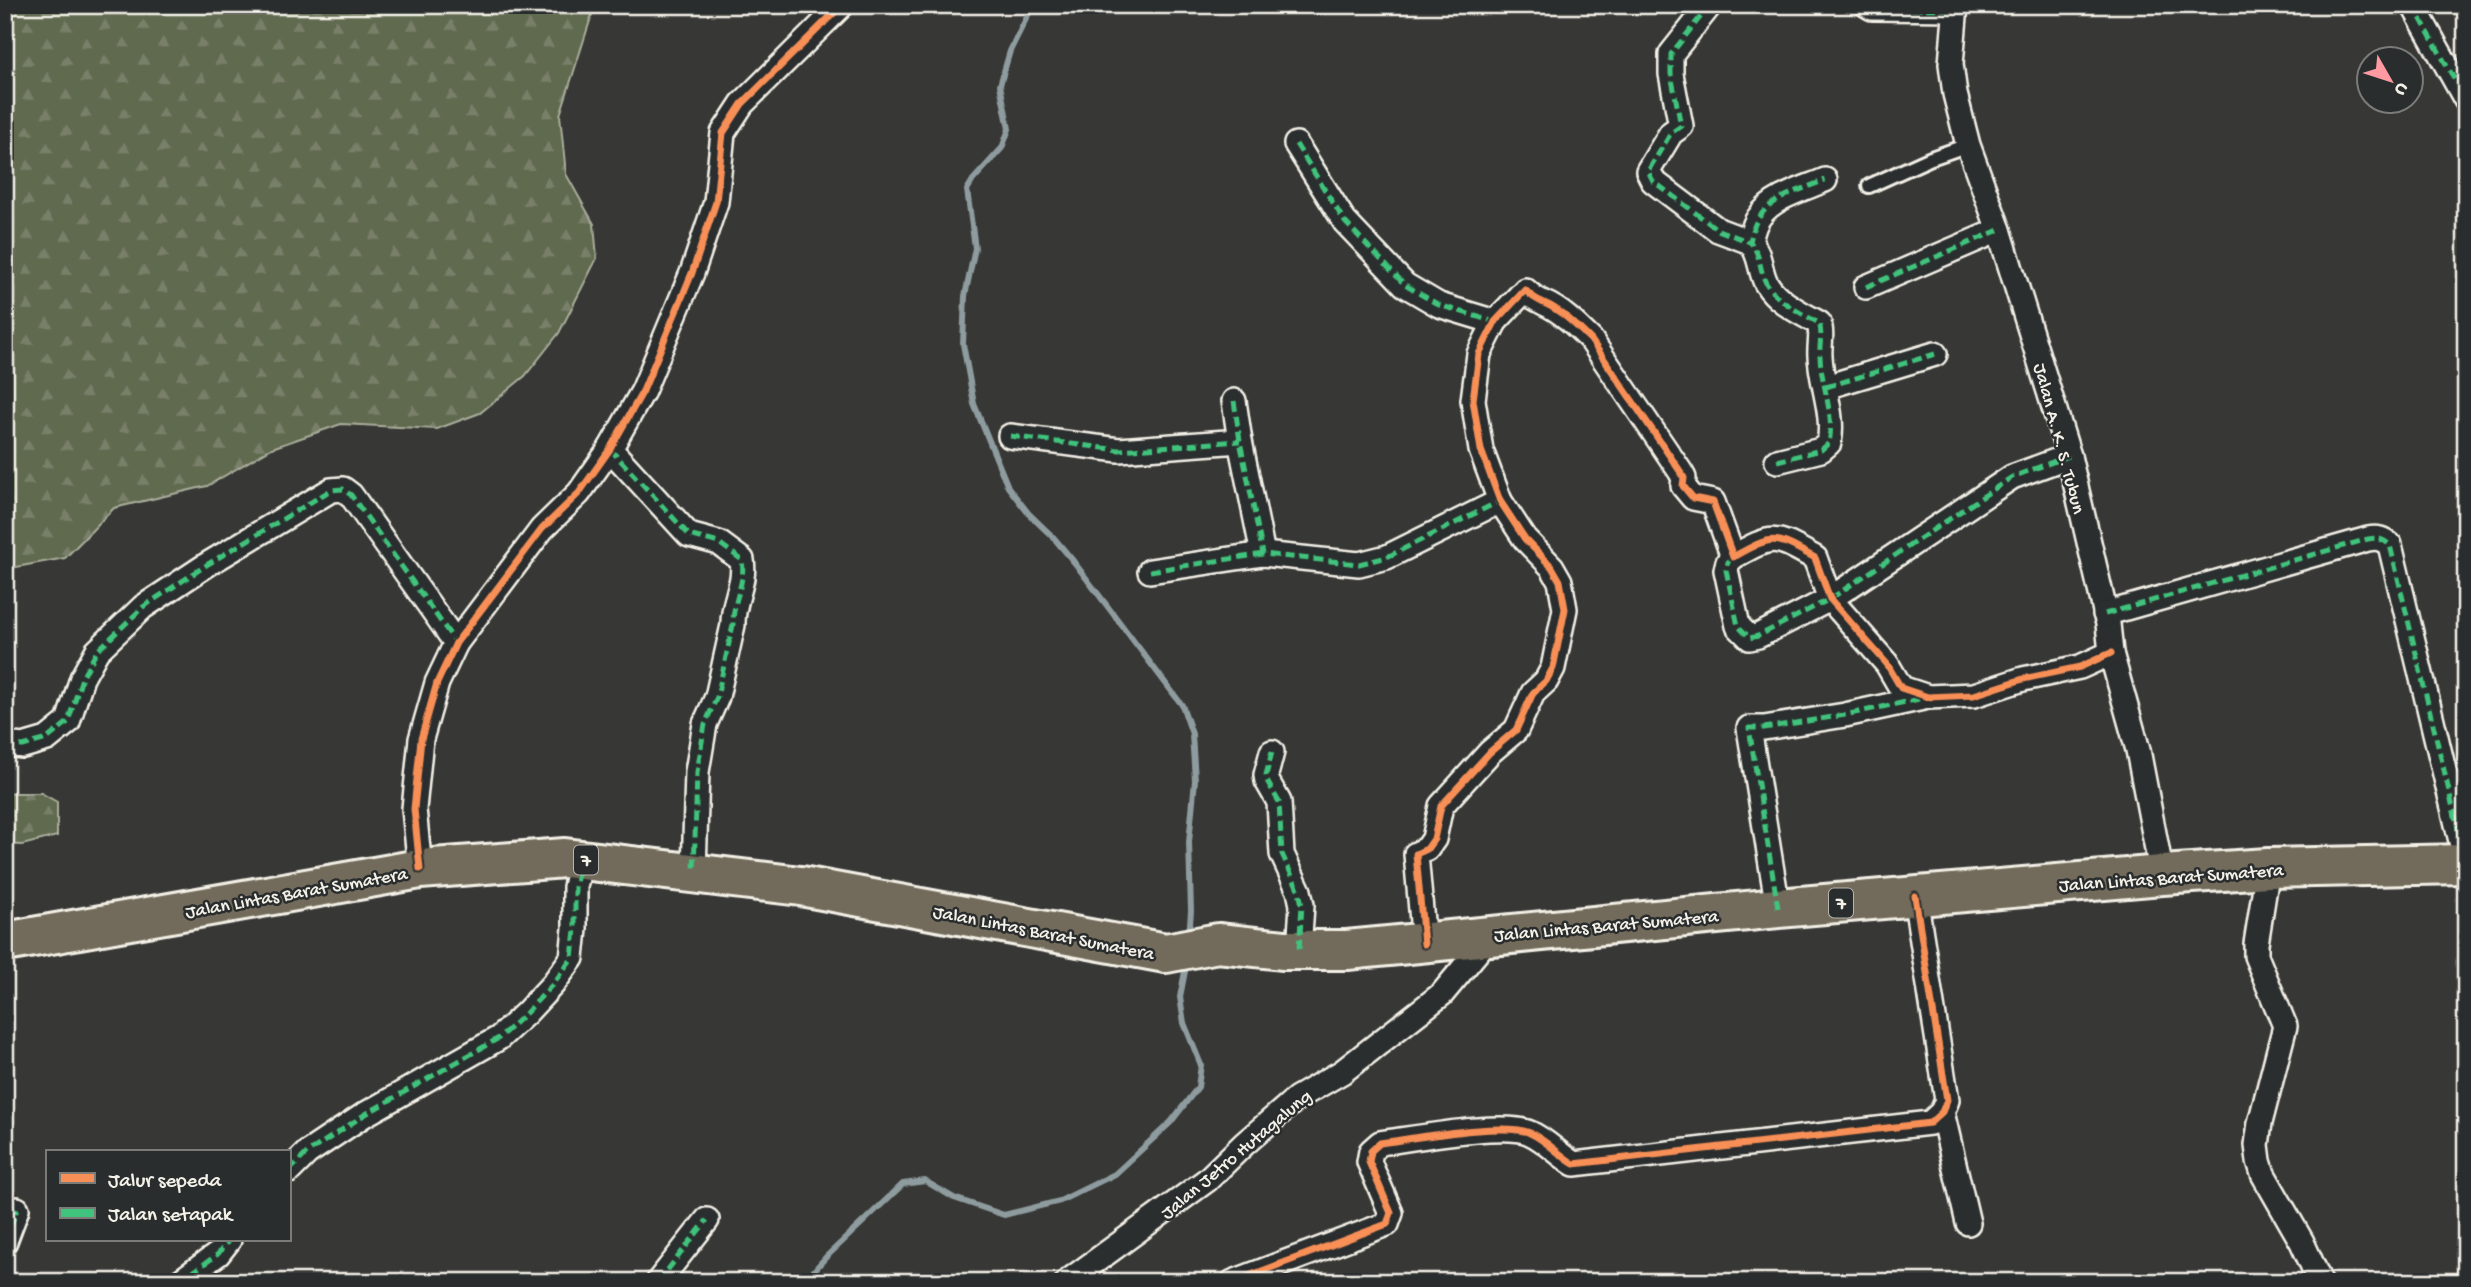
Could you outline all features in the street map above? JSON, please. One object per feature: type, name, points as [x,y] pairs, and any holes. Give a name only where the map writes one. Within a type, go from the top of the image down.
[{"type":"highway","name":"Jalan Lintas Barat Sumatera","points":[[5,942],[420,869],[565,858],[801,886],[1166,953],[1218,943],[1299,950],[1347,950],[1778,908],[2162,875],[2268,868],[2466,863]]},
{"type":"street","points":[[420,869],[414,809],[421,739],[437,684],[456,643],[542,529],[579,493],[610,449],[643,391],[692,273],[716,202],[723,133],[742,104],[842,5]]},
{"type":"street","points":[[1710,5],[1671,54],[1671,74],[1681,126],[1671,133],[1648,172],[1653,181],[1718,230],[1749,242],[1756,249],[1766,284],[1790,308],[1819,323],[1829,443],[1821,450],[1777,461]]},
{"type":"street","points":[[1867,5],[1872,9],[1955,7]]},
{"type":"street","points":[[2413,5],[2466,100]]},
{"type":"street","name":"Jalan A. K. S. Tubun","points":[[1955,7],[1951,64],[1955,94],[1968,145],[1998,230],[2068,456],[2112,653],[2138,750],[2162,875]]},
{"type":"street","points":[[1296,144],[1345,222],[1405,285],[1439,305],[1495,322]]},
{"type":"street","points":[[1749,242],[1763,212],[1781,199],[1825,180]]},
{"type":"street","points":[[1866,287],[1998,230]]},
{"type":"street","points":[[1424,944],[1416,854],[1427,849],[1434,838],[1441,806],[1490,752],[1517,730],[1533,693],[1546,681],[1553,668],[1564,609],[1560,581],[1556,574],[1525,539],[1500,501],[1481,450],[1473,400],[1479,354],[1495,322],[1525,290],[1537,301],[1580,328],[1591,340],[1685,478],[1683,486],[1693,498],[1713,502],[1733,557]]},
{"type":"street","points":[[1825,387],[1935,354]]},
{"type":"street","points":[[1234,401],[1263,554]]},
{"type":"street","points":[[1010,436],[1119,450],[1240,441]]},
{"type":"street","points":[[610,449],[689,535],[719,543],[742,560],[744,575],[733,614],[717,697],[705,724],[697,772],[694,872]]},
{"type":"street","points":[[1928,697],[1901,688],[1887,664],[1830,599],[1815,558],[1784,541],[1761,541],[1728,562],[1726,570],[1738,626],[1750,638],[1758,636],[1830,599],[2012,477],[2068,456]]},
{"type":"street","points":[[5,744],[23,746],[47,739],[68,722],[82,678],[97,651],[143,607],[208,564],[331,490],[342,489],[351,495],[456,643]]},
{"type":"street","points":[[1150,571],[1263,554],[1359,564],[1387,557],[1500,501]]},
{"type":"street","points":[[2105,614],[2375,537],[2384,540],[2390,545],[2466,863]]},
{"type":"street","points":[[1778,908],[1749,728],[1845,715],[1928,697],[1974,695],[2023,679],[2080,667],[2112,653]]},
{"type":"street","points":[[1272,752],[1266,775],[1279,802],[1282,854],[1299,891],[1302,905],[1299,950]]},
{"type":"street","points":[[290,1170],[307,1153],[364,1115],[499,1038],[535,1003],[572,958],[575,887],[581,860]]},
{"type":"street","points":[[2268,868],[2256,956],[2285,1026],[2260,1123],[2257,1145],[2259,1161],[2263,1174],[2302,1242],[2320,1282]]},
{"type":"street","points":[[1233,1282],[1387,1224],[1391,1213],[1369,1162],[1371,1151],[1380,1143],[1467,1131],[1521,1129],[1543,1141],[1574,1164],[1930,1123],[1942,1112],[1947,1100],[1915,896]]},
{"type":"street","name":"Jalan Jetro Hutagalung","points":[[1067,1282],[1207,1180],[1297,1098],[1342,1072],[1442,994],[1491,935]]},
{"type":"street","points":[[1942,1112],[1968,1223]]},
{"type":"street","points":[[5,1241],[17,1209]]},
{"type":"street","points":[[658,1282],[707,1220]]},
{"type":"street","points":[[185,1280],[218,1254],[227,1242]]},
{"type":"lane","points":[[1869,186],[1931,158],[1968,145]]},
{"type":"green space","points":[[5,5],[595,5],[560,115],[566,174],[594,224],[597,258],[559,333],[525,376],[480,413],[437,429],[341,424],[272,448],[207,486],[114,508],[65,558],[5,569]]},
{"type":"green space","points":[[5,793],[41,793],[57,802],[57,836],[22,845],[5,844]]},
{"type":"waterway","points":[[1033,5],[1010,51],[1000,85],[1009,129],[1002,148],[967,190],[975,248],[965,296],[963,344],[974,404],[1008,487],[1074,562],[1182,705],[1192,734],[1195,780],[1189,842],[1189,937]]},
{"type":"waterway","points":[[804,1282],[826,1257],[903,1184],[925,1181],[954,1198],[1004,1215],[1060,1201],[1115,1174],[1171,1122],[1198,1087],[1201,1065],[1184,1023],[1180,997],[1187,961]]},
{"type":"marked path","points":[[1710,5],[1671,54],[1671,74],[1681,126],[1671,133],[1648,171],[1653,181],[1718,230],[1750,242]]},
{"type":"marked path","points":[[1867,5],[1872,8],[1955,9]]},
{"type":"marked path","points":[[2413,5],[2466,100]]},
{"type":"marked path","points":[[1296,144],[1345,222],[1405,285],[1439,305],[1495,322]]},
{"type":"marked path","points":[[1777,461],[1821,450],[1829,443],[1829,411],[1821,367],[1821,331],[1819,323],[1790,306],[1771,290],[1750,242],[1756,222],[1766,209],[1790,194],[1825,180]]},
{"type":"marked path","points":[[1866,287],[1999,230]]},
{"type":"marked path","points":[[1826,387],[1935,354]]},
{"type":"marked path","points":[[1234,401],[1263,554]]},
{"type":"marked path","points":[[1010,436],[1119,450],[1240,441]]},
{"type":"marked path","points":[[610,449],[689,535],[719,543],[742,560],[742,577],[733,625],[717,697],[705,724],[697,772],[694,872]]},
{"type":"marked path","points":[[1733,557],[1726,570],[1738,626],[1750,638],[1758,636],[1830,599],[2012,477],[2069,456]]},
{"type":"marked path","points":[[5,744],[23,746],[47,739],[68,722],[82,678],[97,651],[143,607],[208,564],[331,490],[343,489],[351,495],[456,643]]},
{"type":"marked path","points":[[1150,571],[1263,554],[1359,564],[1387,557],[1500,501]]},
{"type":"marked path","points":[[2105,614],[2368,539],[2378,538],[2385,541],[2390,545],[2466,862]]},
{"type":"marked path","points":[[1778,908],[1749,728],[1845,715],[1924,698]]},
{"type":"marked path","points":[[1272,752],[1266,775],[1279,802],[1282,854],[1299,891],[1302,905],[1299,950]]},
{"type":"marked path","points":[[290,1170],[307,1153],[364,1115],[499,1038],[526,1013],[553,984],[572,958],[575,887],[581,860]]},
{"type":"marked path","points":[[5,1241],[17,1209]]},
{"type":"marked path","points":[[658,1282],[707,1220]]},
{"type":"marked path","points":[[179,1282],[218,1254],[227,1242]]},
{"type":"cycle path","points":[[420,869],[414,809],[421,739],[437,683],[456,643],[542,529],[579,493],[610,449],[643,391],[692,273],[716,202],[723,133],[742,104],[842,5]]},
{"type":"cycle path","points":[[1424,944],[1416,854],[1427,849],[1434,839],[1441,806],[1490,752],[1516,730],[1533,693],[1546,681],[1553,668],[1565,609],[1560,581],[1552,567],[1525,539],[1500,501],[1481,450],[1473,400],[1479,354],[1495,322],[1525,290],[1563,314],[1591,340],[1680,471],[1684,478],[1683,486],[1693,498],[1713,502],[1733,557],[1757,544],[1774,540],[1791,545],[1815,558],[1830,599],[1887,664],[1901,688],[1928,697],[1974,695],[2023,679],[2080,667],[2111,653]]},
{"type":"cycle path","points":[[1233,1282],[1387,1224],[1391,1213],[1369,1162],[1371,1151],[1380,1143],[1480,1130],[1518,1130],[1536,1136],[1574,1164],[1930,1123],[1942,1112],[1947,1100],[1915,896]]}]
